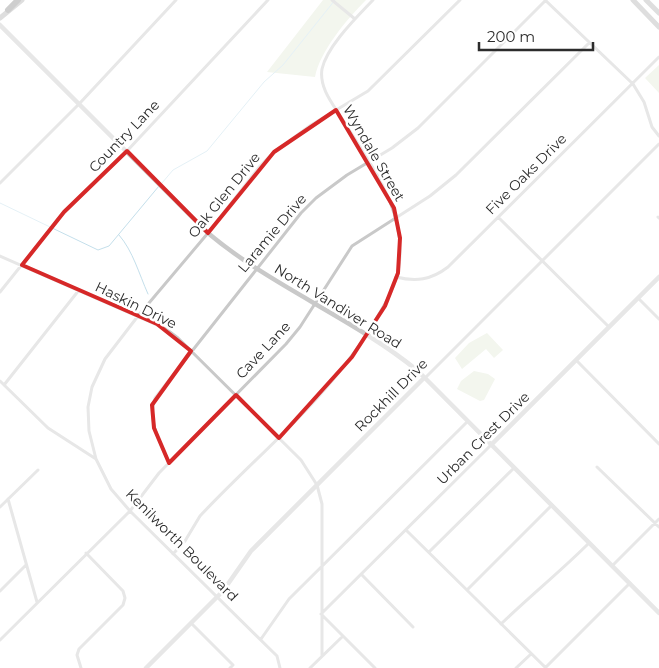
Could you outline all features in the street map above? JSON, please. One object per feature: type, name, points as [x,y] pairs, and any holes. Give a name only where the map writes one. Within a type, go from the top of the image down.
[{"type":"highway","points":[[8,10],[18,0]]},
{"type":"main road","points":[[0,18],[22,0]]},
{"type":"main road","points":[[633,0],[659,27]]},
{"type":"main road","points":[[646,0],[659,13]]},
{"type":"street","points":[[0,182],[80,102],[176,0]]},
{"type":"street","name":"Country Lane","points":[[0,292],[54,223],[127,150],[268,0]]},
{"type":"street","points":[[332,0],[355,19]]},
{"type":"street","name":"Wyndale Street","points":[[173,554],[185,541],[200,516],[334,382],[385,306],[396,277],[400,249],[396,216],[387,194],[369,162],[324,88],[323,66],[331,51],[355,19],[374,0]]},
{"type":"street","name":"Oak Glen Drive","points":[[96,459],[89,431],[88,407],[92,387],[105,359],[138,316],[208,233],[247,181],[274,152],[368,90],[460,0]]},
{"type":"street","points":[[546,0],[632,84],[644,102],[652,127],[659,136]]},
{"type":"street","name":"Laramie Drive","points":[[169,463],[154,428],[152,405],[159,392],[256,269],[316,198],[392,148],[418,128],[546,0]]},
{"type":"street","name":"North Vandiver Road","points":[[0,24],[80,102],[208,233],[233,254],[392,352],[424,378],[659,613]]},
{"type":"street","name":"Cave Lane","points":[[0,640],[130,511],[154,478],[286,344],[352,246],[396,216],[430,196],[456,175],[589,43]]},
{"type":"street","name":"Five Oaks Drive","points":[[396,277],[418,280],[436,275],[448,267],[659,57]]},
{"type":"street","name":"Rockhill Drive","points":[[146,668],[218,597],[251,551],[659,144]]},
{"type":"street","points":[[498,217],[609,327]]},
{"type":"street","name":"Haskin Drive","points":[[0,256],[166,329],[302,460],[317,485],[323,515],[322,656]]},
{"type":"street","name":"Urban Crest Drive","points":[[321,614],[659,277]]},
{"type":"street","points":[[4,385],[79,290]]},
{"type":"street","points":[[638,298],[659,319]]},
{"type":"street","points":[[576,360],[659,444]]},
{"type":"street","name":"Kenilworth Boulevard","points":[[0,381],[51,430],[96,459],[111,489],[130,511],[277,656],[280,668]]},
{"type":"street","points":[[261,640],[283,605],[468,421]]},
{"type":"street","points":[[598,467],[659,527]]},
{"type":"street","points":[[429,552],[514,468]]},
{"type":"street","points":[[0,507],[38,470]]},
{"type":"street","points":[[8,499],[37,603]]},
{"type":"street","points":[[467,590],[552,504]]},
{"type":"street","points":[[613,565],[659,519]]},
{"type":"street","points":[[406,530],[545,668],[630,583]]},
{"type":"street","points":[[501,624],[534,592],[553,579],[589,543]]},
{"type":"street","points":[[81,668],[78,655],[79,649],[123,604],[125,598],[123,590],[86,553]]},
{"type":"street","points":[[0,591],[26,564]]},
{"type":"street","points":[[362,575],[413,627]]},
{"type":"street","points":[[321,614],[375,668]]},
{"type":"street","points":[[191,623],[232,667]]},
{"type":"street","points":[[310,668],[343,636]]},
{"type":"street","points":[[516,668],[531,654]]},
{"type":"highlighted area","points":[[336,110],[394,208],[400,238],[398,273],[385,306],[352,357],[279,438],[236,395],[169,463],[154,428],[152,405],[191,351],[157,324],[22,265],[64,212],[127,151],[208,233],[274,152]]},
{"type":"green space","points":[[323,0],[366,0],[328,46],[315,77],[267,72]]},
{"type":"green space","points":[[659,65],[659,93],[645,78]]},
{"type":"green space","points":[[487,333],[503,350],[494,358],[486,349],[462,369],[455,358],[469,343]]},
{"type":"green space","points":[[474,371],[488,374],[495,379],[484,400],[480,401],[457,389],[461,381]]},
{"type":"waterway","points":[[162,183],[173,170],[207,151],[264,82],[283,65],[335,0]]},
{"type":"waterway","points":[[0,203],[98,250],[109,246],[159,186]]},
{"type":"waterway","points":[[119,235],[132,255],[148,294]]}]
